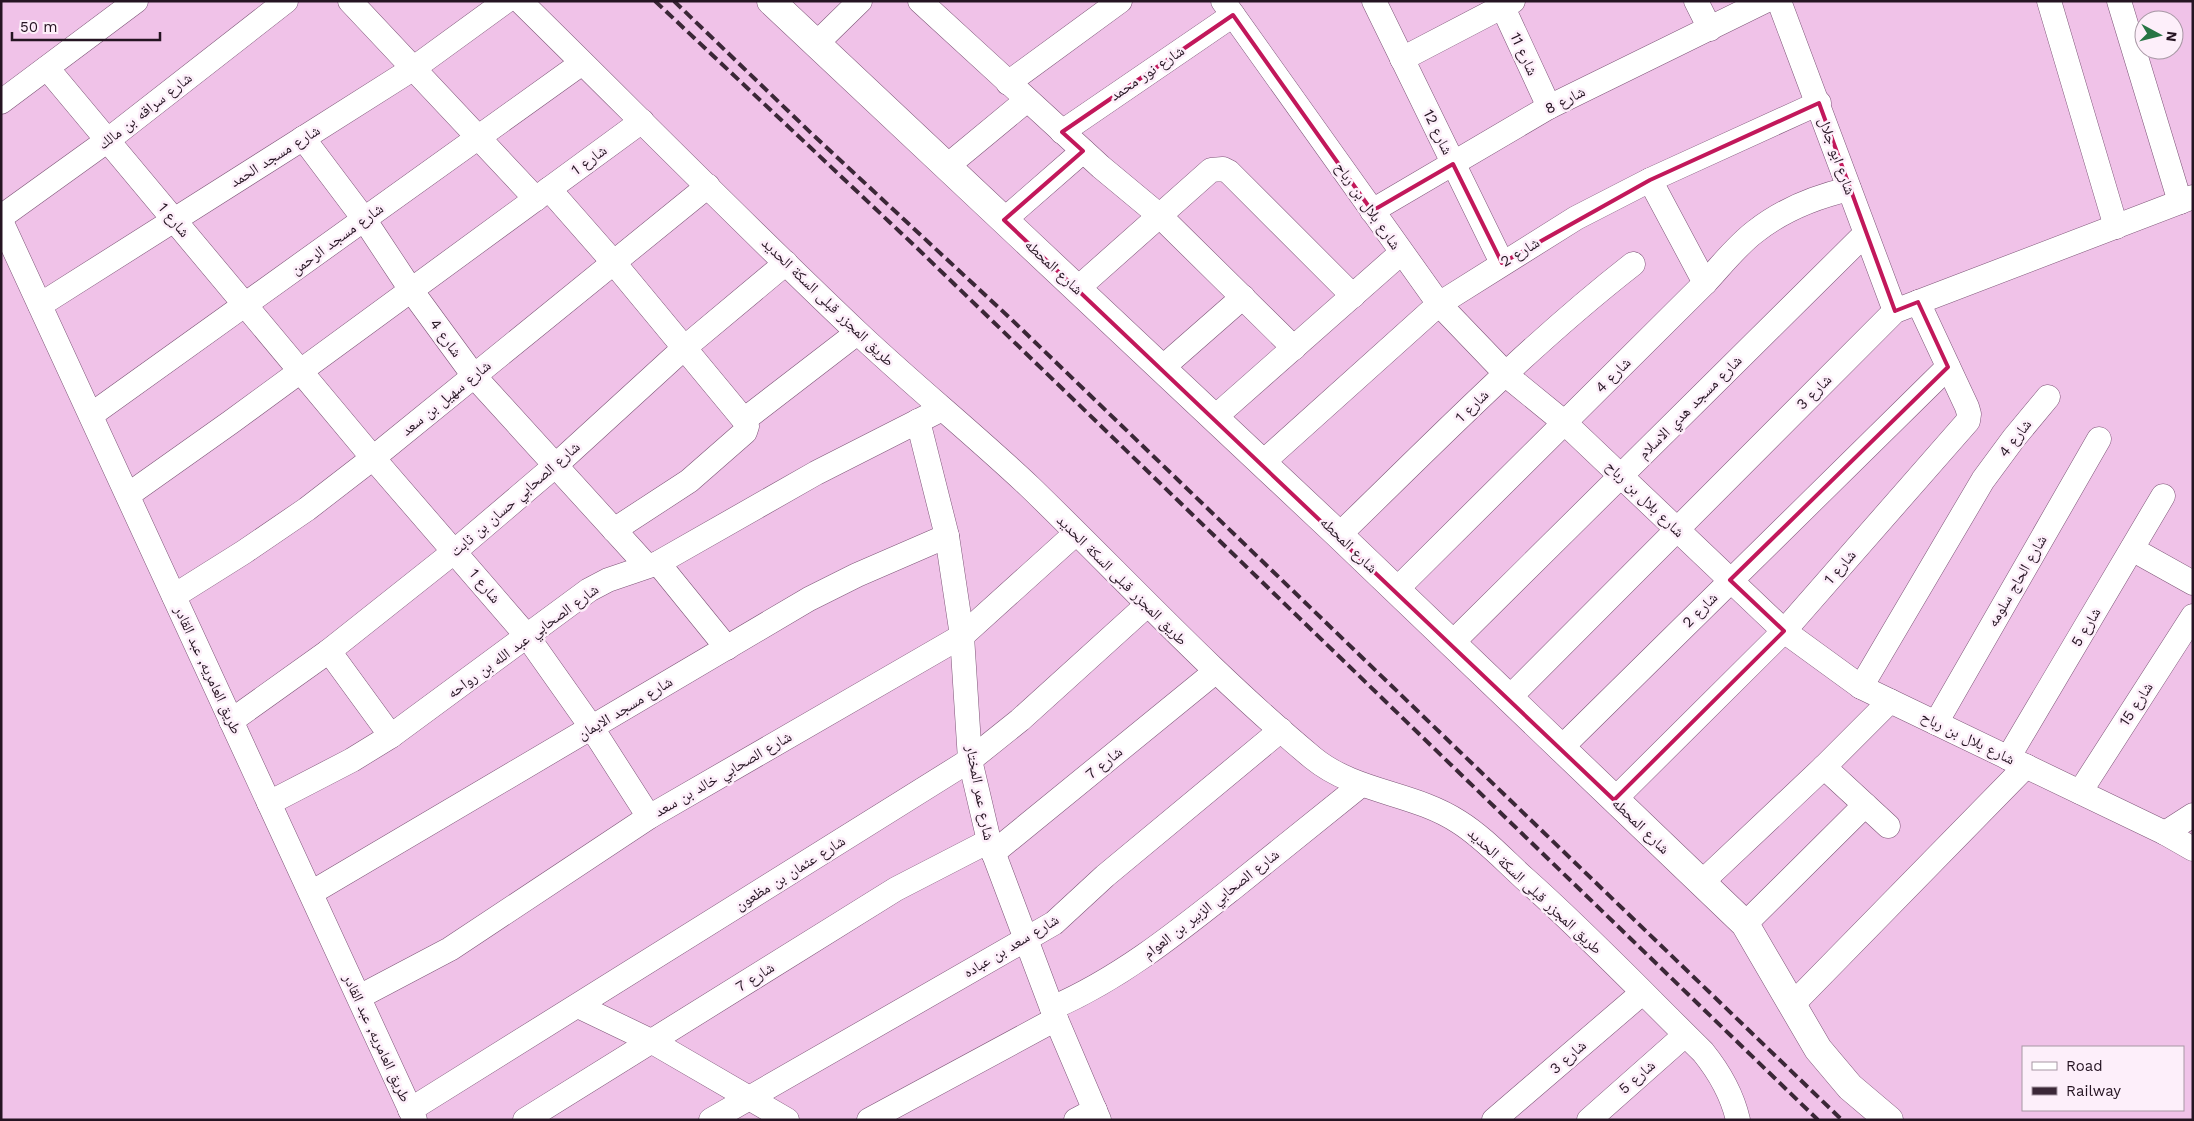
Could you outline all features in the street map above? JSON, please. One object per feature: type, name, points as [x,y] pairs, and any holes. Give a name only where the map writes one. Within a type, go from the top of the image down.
[{"type":"street","points":[[1,102],[136,1]]},
{"type":"street","name":"شارع سراقه بن مالك","points":[[1,216],[108,140],[286,1]]},
{"type":"street","points":[[350,1],[478,137],[542,194],[614,263],[747,426],[745,432],[689,481],[614,530]]},
{"type":"street","name":"شارع مسجد الحمد","points":[[40,304],[414,68],[506,1]]},
{"type":"street","name":"طريق المجزر قبلى السكة الحديد","points":[[520,1],[858,333],[1026,484],[1215,672],[1317,762],[1361,786],[1416,800],[1440,810],[1462,824],[1545,896],[1718,1070],[1729,1091],[1734,1117]]},
{"type":"street","name":"شارع المحطه","points":[[771,1],[1339,535],[1560,749],[1745,924],[1818,1049],[1850,1087],[1889,1120]]},
{"type":"street","points":[[816,44],[860,1]]},
{"type":"street","points":[[920,1],[1083,151],[1160,216],[1294,348]]},
{"type":"street","points":[[1008,83],[1120,1]]},
{"type":"street","name":"شارع 12","points":[[1374,1],[1502,263]]},
{"type":"street","points":[[1696,1],[1710,29]]},
{"type":"street","name":"شارع 8","points":[[1372,211],[1549,108],[1765,1]]},
{"type":"street","name":"شارع ابو جلال","points":[[1779,1],[1819,103],[1865,234],[1895,311]]},
{"type":"street","points":[[2049,1],[2116,227]]},
{"type":"street","points":[[2118,1],[2186,200]]},
{"type":"street","points":[[1402,59],[1505,3]]},
{"type":"street","name":"شارع 11","points":[[1505,3],[1549,108]]},
{"type":"street","name":"شارع نور محمد","points":[[1062,132],[1228,8]]},
{"type":"street","name":"شارع بلال بن رباح","points":[[1228,8],[1439,304],[1505,373],[1565,423],[1784,631],[1860,687],[2165,833],[2193,849]]},
{"type":"street","name":"شارع مسجد الرحمن","points":[[91,415],[582,63]]},
{"type":"street","name":"شارع 1","points":[[47,68],[373,458],[527,636],[592,728],[649,817]]},
{"type":"street","points":[[946,167],[1027,100]]},
{"type":"street","name":"شارع 2","points":[[1262,463],[1439,304],[1502,263],[1576,218],[1650,180],[1819,103]]},
{"type":"street","name":"شارع 1","points":[[128,495],[642,121]]},
{"type":"street","name":"شارع 4","points":[[303,138],[364,219],[411,290],[474,376],[614,530],[653,565],[726,648]]},
{"type":"street","points":[[1004,220],[1083,151]]},
{"type":"street","points":[[1077,289],[1211,170],[1223,169],[1229,172],[1352,296]]},
{"type":"street","points":[[1650,180],[1705,283]]},
{"type":"street","name":"شارع سهيل بن سعد","points":[[174,596],[307,509],[373,458],[708,186]]},
{"type":"street","name":"شارع 4","points":[[1396,590],[1754,232],[1783,212],[1815,197],[1849,189]]},
{"type":"street","name":"شارع 3","points":[[1508,699],[1895,311],[2186,200]]},
{"type":"street","name":"طريق العامريه, عبد القادر","points":[[1,221],[413,1115]]},
{"type":"street","name":"شارع مسجد هدي الاسلام","points":[[1451,644],[1865,234]]},
{"type":"street","points":[[1214,418],[1401,253]]},
{"type":"street","name":"شارع الصحابي حسان بن ثابت","points":[[231,721],[329,651],[455,551],[556,465],[684,349],[786,263]]},
{"type":"street","name":"شارع 1","points":[[1339,535],[1505,373],[1575,310],[1634,264]]},
{"type":"street","points":[[1162,368],[1243,297]]},
{"type":"street","name":"شارع 1","points":[[1614,800],[1784,631],[1968,421],[1969,414],[1967,408],[1918,302]]},
{"type":"street","points":[[744,420],[858,333]]},
{"type":"street","name":"شارع 2","points":[[1560,749],[1948,367]]},
{"type":"street","name":"شارع 4","points":[[1860,687],[1983,480],[2048,397]]},
{"type":"street","name":"شارع الصحابي عبد الله بن رواحه","points":[[269,803],[344,764],[391,736],[589,590],[608,580],[653,565],[816,473],[942,409]]},
{"type":"street","name":"شارع عمر المختار","points":[[918,420],[947,536],[962,636],[970,760],[991,847],[1054,1014],[1090,1117]]},
{"type":"street","name":"شارع الحاج سلومه","points":[[1936,723],[2099,439]]},
{"type":"street","name":"شارع 5","points":[[1792,1006],[2017,762],[2163,496]]},
{"type":"street","name":"شارع الصحابي خالد بن سعد","points":[[358,997],[450,949],[649,817],[962,636],[1075,534]]},
{"type":"street","name":"شارع مسجد الايمان","points":[[311,893],[825,591],[947,536]]},
{"type":"street","points":[[2132,550],[2193,583]]},
{"type":"street","name":"شارع عثمان بن مظعون","points":[[413,1115],[578,1006],[970,760],[1020,720],[1147,605]]},
{"type":"street","name":"شارع 15","points":[[2080,792],[2193,616]]},
{"type":"street","points":[[329,651],[391,736]]},
{"type":"street","name":"شارع 7","points":[[525,1120],[896,890],[991,847],[1215,672]]},
{"type":"street","points":[[1701,883],[1824,768],[1890,701]]},
{"type":"street","name":"شارع سعد بن عباده","points":[[711,1120],[748,1097],[1054,923],[1105,876],[1281,730]]},
{"type":"street","points":[[1824,768],[1888,826]]},
{"type":"street","name":"شارع الصحابي الزبير بن العوام","points":[[869,1120],[1054,1014],[1129,967],[1183,928],[1361,786]]},
{"type":"street","points":[[1745,924],[1865,805]]},
{"type":"street","points":[[2165,833],[2193,815]]},
{"type":"street","name":"شارع 3","points":[[1494,1120],[1642,993]]},
{"type":"street","points":[[578,1006],[651,1041],[787,1120]]},
{"type":"street","name":"شارع 5","points":[[1588,1120],[1685,1035]]},
{"type":"highlighted area","points":[[1233,15],[1372,211],[1453,164],[1502,263],[1650,180],[1819,103],[1895,311],[1918,302],[1948,367],[1730,580],[1784,631],[1614,800],[1004,220],[1083,151],[1062,132]]},
{"type":"railway","points":[[655,1],[917,248],[1818,1120]]},
{"type":"railway","points":[[674,1],[811,133],[1011,319],[1842,1120]]}]
